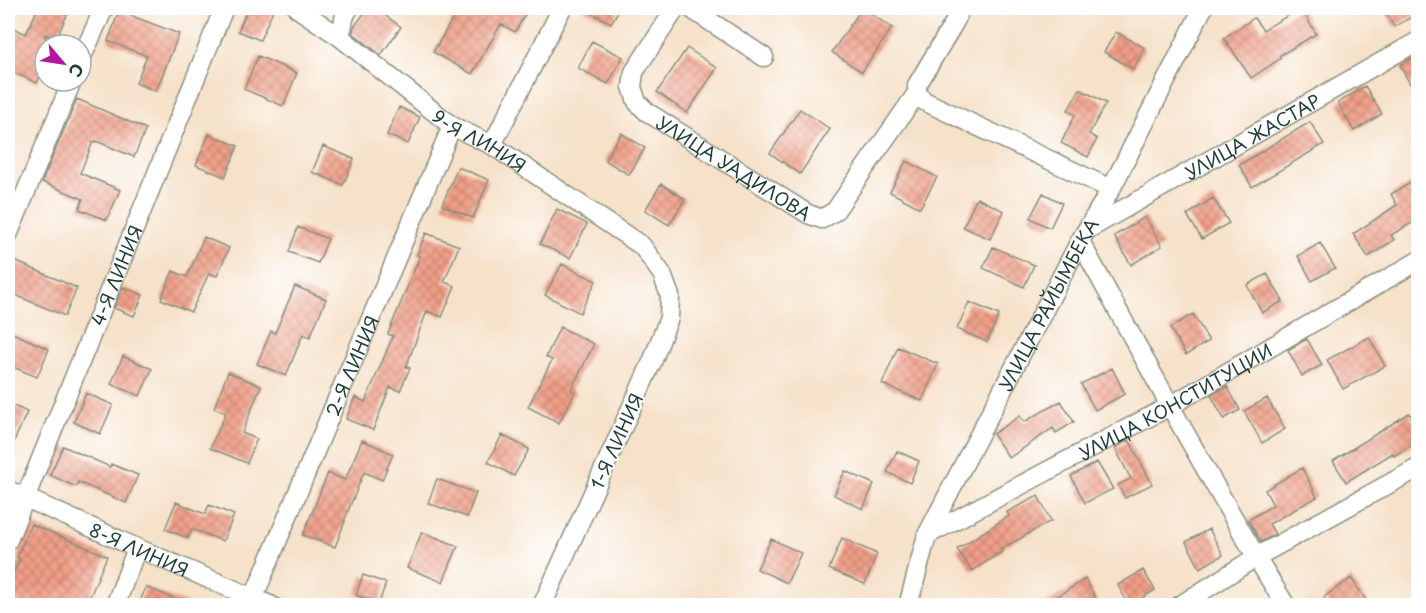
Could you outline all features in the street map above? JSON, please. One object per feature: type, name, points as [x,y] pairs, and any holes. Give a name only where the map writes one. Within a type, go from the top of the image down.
[{"type":"street","points":[[93,33],[104,8]]},
{"type":"street","name":"4-Я ЛИНИЯ","points":[[8,540],[16,493],[224,8]]},
{"type":"street","name":"9-Я ЛИНИЯ","points":[[297,8],[340,37],[452,126],[492,144],[642,246],[662,274]]},
{"type":"street","points":[[340,37],[349,8]]},
{"type":"street","points":[[492,144],[562,8]]},
{"type":"street","name":"УЛИЦА УАДИЛОВА","points":[[676,8],[634,72],[632,87],[636,102],[647,112],[808,214],[822,219],[835,211],[917,93]]},
{"type":"street","points":[[690,8],[764,57]]},
{"type":"street","points":[[958,8],[954,23],[917,85],[917,93],[924,101],[1111,189]]},
{"type":"street","name":"УЛИЦА РАЙЫМБЕКА","points":[[908,606],[927,535],[1083,236],[1111,189],[1203,8]]},
{"type":"street","name":"УЛИЦА ЖАСТАР","points":[[1083,236],[1419,41]]},
{"type":"street","points":[[8,235],[67,93]]},
{"type":"street","name":"2-Я ЛИНИЯ","points":[[252,602],[452,126]]},
{"type":"street","points":[[1083,236],[1170,406],[1286,606]]},
{"type":"street","name":"УЛИЦА КОНСТИТУЦИИ","points":[[927,535],[1170,406],[1419,261]]},
{"type":"street","name":"1-Я ЛИНИЯ","points":[[542,606],[652,362],[669,318],[670,296],[662,274]]},
{"type":"street","points":[[1179,606],[1256,557],[1419,468]]},
{"type":"street","name":"8-Я ЛИНИЯ","points":[[16,493],[252,602],[273,606]]},
{"type":"street","points":[[115,606],[137,548]]},
{"type":"building","points":[[38,8],[70,8],[59,33],[33,33],[33,81],[8,70],[8,25],[26,34]]},
{"type":"building","points":[[248,8],[274,8],[260,40],[238,31]]},
{"type":"building","points":[[368,8],[375,8],[401,27],[381,55],[353,33],[354,27]]},
{"type":"building","points":[[459,8],[529,8],[515,32],[501,24],[472,74],[433,52]]},
{"type":"building","points":[[582,8],[620,8],[611,23]]},
{"type":"building","points":[[862,8],[892,28],[862,72],[832,52]]},
{"type":"building","points":[[1301,8],[1316,34],[1279,56],[1281,58],[1251,78],[1224,38],[1254,18],[1263,30]]},
{"type":"building","points":[[1383,8],[1419,8],[1419,13],[1394,27]]},
{"type":"building","points":[[119,11],[179,34],[156,91],[136,83],[147,56],[108,41]]},
{"type":"building","points":[[1116,32],[1145,48],[1133,69],[1104,52]]},
{"type":"building","points":[[592,41],[623,57],[608,84],[578,68]]},
{"type":"building","points":[[687,48],[717,68],[687,113],[657,92]]},
{"type":"building","points":[[1419,54],[1419,101],[1400,65]]},
{"type":"building","points":[[258,56],[297,73],[283,106],[244,89]]},
{"type":"building","points":[[1365,86],[1382,114],[1354,131],[1338,103]]},
{"type":"building","points":[[1080,89],[1106,103],[1089,134],[1097,139],[1088,157],[1061,143],[1075,115],[1068,110]]},
{"type":"building","points":[[77,99],[146,129],[134,157],[96,141],[93,142],[80,173],[120,190],[107,220],[79,209],[83,199],[42,182]]},
{"type":"building","points":[[399,107],[420,117],[408,144],[387,135]]},
{"type":"building","points":[[800,109],[830,129],[800,174],[770,153]]},
{"type":"building","points":[[1310,122],[1324,144],[1252,187],[1239,165]]},
{"type":"building","points":[[621,133],[645,148],[629,175],[605,160]]},
{"type":"building","points":[[209,134],[238,146],[225,177],[196,165]]},
{"type":"building","points":[[323,146],[354,159],[343,185],[312,172]]},
{"type":"building","points":[[906,161],[937,177],[920,208],[890,192]]},
{"type":"building","points":[[458,167],[489,180],[473,218],[442,205]]},
{"type":"building","points":[[1419,178],[1419,219],[1391,235],[1394,240],[1368,257],[1353,234],[1397,205],[1391,194]]},
{"type":"building","points":[[661,184],[685,199],[669,225],[645,210]]},
{"type":"building","points":[[1043,193],[1062,203],[1050,228],[1030,218]]},
{"type":"building","points":[[977,198],[1004,211],[990,239],[963,227]]},
{"type":"building","points":[[1213,198],[1229,223],[1202,239],[1187,215]]},
{"type":"building","points":[[557,209],[587,224],[570,258],[540,244]]},
{"type":"building","points":[[1145,217],[1162,246],[1131,265],[1114,236]]},
{"type":"building","points":[[298,227],[328,239],[318,263],[289,252]]},
{"type":"building","points":[[426,233],[459,246],[444,282],[455,286],[442,317],[427,311],[406,367],[410,368],[400,391],[390,387],[373,430],[346,419],[355,397],[365,402],[393,336],[388,334],[420,256],[417,255]]},
{"type":"building","points":[[204,237],[229,248],[217,276],[209,273],[191,312],[161,299],[173,271],[187,277]]},
{"type":"building","points":[[1320,243],[1335,268],[1312,281],[1298,256]]},
{"type":"building","points":[[993,247],[1034,265],[1024,287],[983,268]]},
{"type":"building","points":[[8,258],[77,288],[65,316],[8,292]]},
{"type":"building","points":[[562,264],[596,281],[580,313],[545,295]]},
{"type":"building","points":[[1267,274],[1283,301],[1262,313],[1247,285]]},
{"type":"building","points":[[295,286],[326,299],[310,337],[303,334],[286,376],[257,364],[271,331],[275,333]]},
{"type":"building","points":[[123,287],[143,295],[134,316],[114,308]]},
{"type":"building","points":[[969,302],[999,315],[987,342],[957,329]]},
{"type":"building","points":[[1193,314],[1209,341],[1186,355],[1170,328]]},
{"type":"building","points":[[560,327],[594,344],[571,390],[575,392],[559,423],[528,407],[552,360],[546,357]]},
{"type":"building","points":[[8,331],[49,349],[37,377],[8,365]]},
{"type":"building","points":[[1369,337],[1385,366],[1343,389],[1327,360]]},
{"type":"building","points":[[1307,339],[1322,365],[1302,376],[1288,350]]},
{"type":"building","points":[[898,347],[938,364],[922,401],[882,384]]},
{"type":"building","points":[[123,356],[152,369],[140,396],[111,384]]},
{"type":"building","points":[[1112,368],[1125,394],[1095,410],[1081,384]]},
{"type":"building","points":[[228,372],[261,386],[242,433],[257,439],[247,463],[210,448],[226,413],[214,408]]},
{"type":"building","points":[[1227,386],[1240,410],[1224,419],[1211,395]]},
{"type":"building","points":[[86,393],[113,405],[100,434],[74,422]]},
{"type":"building","points":[[1267,398],[1285,429],[1262,443],[1244,411]]},
{"type":"building","points":[[1061,401],[1074,422],[1056,433],[1053,428],[1009,458],[993,434],[1020,416],[1024,422]]},
{"type":"building","points":[[8,403],[27,412],[8,455]]},
{"type":"building","points":[[1409,413],[1419,429],[1419,441],[1394,456],[1393,453],[1346,482],[1333,461]]},
{"type":"building","points":[[502,435],[529,449],[514,476],[488,462]]},
{"type":"building","points":[[362,440],[393,454],[382,480],[364,472],[335,547],[303,535],[328,473],[345,480]]},
{"type":"building","points":[[1129,440],[1152,484],[1125,498],[1118,485],[1131,479],[1115,448]]},
{"type":"building","points":[[63,446],[110,467],[111,464],[138,475],[126,503],[78,482],[76,487],[50,475]]},
{"type":"building","points":[[897,451],[919,461],[910,483],[887,472]]},
{"type":"building","points":[[1097,462],[1113,489],[1085,503],[1071,476]]},
{"type":"building","points":[[1302,468],[1317,497],[1269,524],[1275,534],[1261,542],[1248,520],[1273,505],[1265,490]]},
{"type":"building","points":[[845,471],[874,484],[863,509],[834,495]]},
{"type":"building","points":[[437,479],[476,493],[467,517],[428,503]]},
{"type":"building","points":[[1038,496],[1051,521],[1001,549],[1003,551],[972,571],[957,549],[1009,516],[1007,512]]},
{"type":"building","points":[[176,502],[205,514],[209,505],[234,515],[223,541],[192,529],[188,538],[165,529]]},
{"type":"building","points":[[31,524],[107,556],[86,606],[8,606],[8,587],[20,558],[17,557]]},
{"type":"building","points":[[1209,529],[1223,555],[1200,568],[1186,542]]},
{"type":"building","points":[[422,532],[458,546],[443,582],[407,568]]},
{"type":"building","points":[[842,538],[877,554],[865,584],[829,569]]},
{"type":"building","points":[[771,539],[801,553],[787,583],[757,569]]},
{"type":"building","points":[[1143,570],[1155,590],[1129,606],[1118,585]]},
{"type":"building","points":[[363,575],[386,583],[379,603],[356,595]]},
{"type":"building","points":[[1351,578],[1370,606],[1329,606],[1324,597]]},
{"type":"building","points":[[1085,579],[1100,606],[1042,606]]},
{"type":"building","points":[[146,587],[190,605],[190,606],[138,606]]}]
